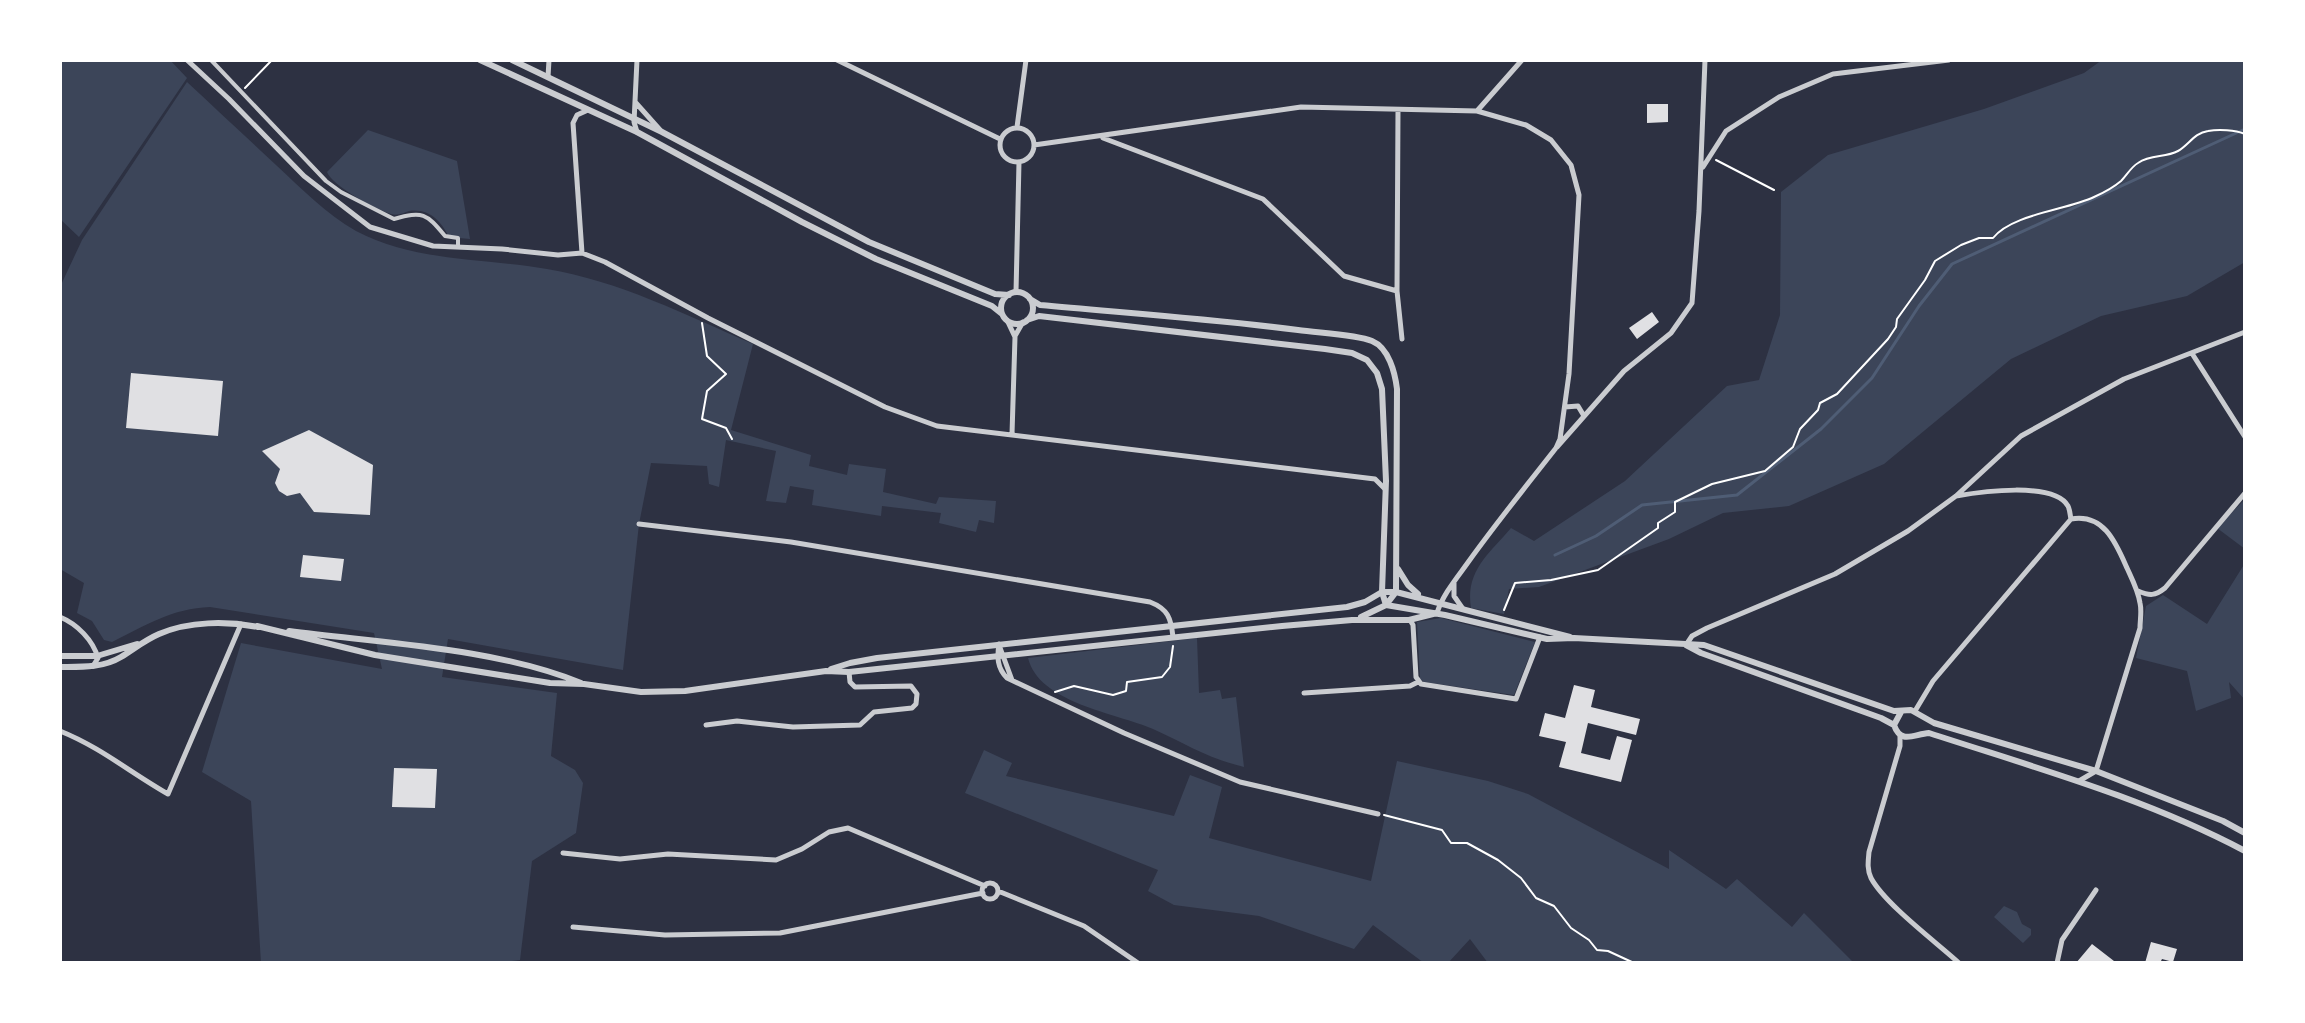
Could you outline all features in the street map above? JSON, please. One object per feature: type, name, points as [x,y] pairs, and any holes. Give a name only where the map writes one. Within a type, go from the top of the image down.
[{"type":"street","points":[[187,60],[304,176],[370,227],[433,246],[558,255],[582,253],[910,418],[950,429],[1375,479],[1386,470]]},
{"type":"street","points":[[211,60],[326,181],[394,219],[404,215],[426,215],[445,236],[458,238],[459,248]]},
{"type":"street","points":[[480,60],[637,132],[864,253],[992,306],[1005,317],[1025,321],[1039,316],[1240,338],[1360,356],[1373,366],[1381,381],[1386,470],[1382,592],[1386,605]]},
{"type":"street","points":[[512,60],[662,132],[869,242],[995,294],[1012,293],[1040,305],[1256,325],[1372,341],[1389,359],[1397,389],[1396,592],[1386,605],[1352,620]]},
{"type":"street","points":[[548,77],[549,60]]},
{"type":"street","points":[[637,60],[634,118],[637,132]]},
{"type":"street","points":[[837,60],[1000,139]]},
{"type":"street","points":[[1017,127],[1026,60]]},
{"type":"street","points":[[1477,111],[1522,60]]},
{"type":"street","points":[[1437,613],[1488,533],[1556,448],[1624,371],[1671,333],[1692,303],[1705,60]]},
{"type":"street","points":[[1700,172],[1726,131],[1779,97],[1833,74],[1949,60]]},
{"type":"street","points":[[635,102],[662,132]]},
{"type":"street","points":[[1034,145],[1301,107],[1477,111],[1526,125],[1551,140],[1566,155],[1579,195],[1570,359],[1565,407],[1556,448]]},
{"type":"street","points":[[582,253],[573,123],[577,115],[588,110]]},
{"type":"street","points":[[1398,110],[1397,291],[1402,339]]},
{"type":"street","points":[[1017,127],[1027,130],[1034,145],[1028,158],[1013,162],[1003,156],[999,145],[1006,130],[1017,127]]},
{"type":"street","points":[[1102,137],[1263,199],[1344,276],[1397,291]]},
{"type":"street","points":[[1012,434],[1015,337],[1001,305],[1012,293],[1019,162]]},
{"type":"street","points":[[1015,337],[1032,310],[1030,299]]},
{"type":"street","points":[[1686,645],[1692,636],[1707,628],[1835,574],[1908,531],[1956,496],[2021,436],[2124,379],[2193,355],[2245,332]]},
{"type":"street","points":[[2193,355],[2245,437]]},
{"type":"street","points":[[1565,407],[1578,406],[1584,417]]},
{"type":"street","points":[[1563,416],[1577,426]]},
{"type":"street","points":[[1375,479],[1386,492]]},
{"type":"street","points":[[1956,496],[1988,490],[2019,489],[2058,497],[2068,505],[2071,519]]},
{"type":"street","points":[[2137,590],[2156,595],[2165,588],[2245,493]]},
{"type":"street","points":[[1918,713],[1933,681],[2071,519],[2082,517],[2097,522],[2112,536],[2137,590],[2141,605],[2140,628],[2096,771],[2078,781]]},
{"type":"street","points":[[639,524],[791,542],[1150,602],[1167,611],[1173,637]]},
{"type":"street","points":[[1397,565],[1408,585],[1422,597]]},
{"type":"street","points":[[1454,582],[1454,596],[1464,610]]},
{"type":"street","points":[[257,626],[375,655],[550,683],[670,693],[826,671],[877,658],[1347,607],[1365,602],[1382,592],[1422,597],[1574,638]]},
{"type":"street","points":[[1386,605],[1437,613],[1540,638],[1713,647],[1894,711],[1918,713],[1934,723],[2096,771],[2223,821],[2245,833]]},
{"type":"street","points":[[826,671],[849,672],[1352,620],[1409,620],[1437,613]]},
{"type":"street","points":[[60,617],[80,630],[97,656],[97,662],[92,666]]},
{"type":"street","points":[[1409,620],[1413,625],[1418,682]]},
{"type":"street","points":[[60,731],[114,758],[136,776],[168,794],[241,624]]},
{"type":"street","points":[[60,667],[92,666],[113,661],[168,630],[189,625],[241,624],[448,651],[552,671],[584,684]]},
{"type":"street","points":[[1304,693],[1410,686],[1418,682],[1516,699],[1540,638],[1538,628]]},
{"type":"street","points":[[60,656],[97,656],[144,642]]},
{"type":"street","points":[[999,644],[1000,657],[1014,683],[1240,782],[1378,814]]},
{"type":"street","points":[[1686,645],[1894,725],[1900,735],[1900,746],[1867,866],[1871,878],[1885,896],[1959,963]]},
{"type":"street","points":[[706,725],[737,721],[793,727],[860,725],[874,712],[915,706],[917,694],[911,686],[855,687],[850,682],[849,672]]},
{"type":"street","points":[[1894,725],[1901,712]]},
{"type":"street","points":[[1918,713],[1923,723],[1918,734]]},
{"type":"street","points":[[1900,746],[1909,738],[1929,733],[2143,804],[2245,851]]},
{"type":"street","points":[[1900,735],[1909,738]]},
{"type":"street","points":[[563,853],[620,859],[668,854],[776,860],[802,849],[829,832],[848,828],[984,889],[991,899],[996,897],[998,891],[995,884],[984,889],[780,933],[665,935],[573,927]]},
{"type":"street","points":[[2057,963],[2062,940],[2096,890]]},
{"type":"street","points":[[998,891],[1084,926],[1138,963]]},
{"type":"path","points":[[241,92],[272,60]]},
{"type":"path","points":[[1500,619],[1515,583],[1551,580],[1598,570],[1658,528],[1658,523],[1675,512],[1675,502],[1712,484],[1765,471],[1777,462],[1793,447],[1800,429],[1818,410],[1820,403],[1837,394],[1888,339],[1914,292],[1935,261],[1945,254],[1979,238],[1993,238],[1999,231],[2044,210],[2093,197],[2119,183],[2136,163],[2155,156],[2167,157],[2183,149],[2192,138],[2208,131],[2245,134]]},
{"type":"path","points":[[1720,163],[1774,190]]},
{"type":"path","points":[[702,323],[707,356],[726,374],[707,391],[702,419],[726,428],[732,439]]},
{"type":"path","points":[[1050,699],[1056,691],[1074,686],[1113,695],[1126,691],[1127,682],[1162,677],[1170,667],[1173,637]]},
{"type":"path","points":[[1378,814],[1442,830],[1451,843],[1467,843],[1498,860],[1521,878],[1536,898],[1554,906],[1571,928],[1589,940],[1597,950],[1608,951],[1634,963]]},
{"type":"shaded area","points":[[60,60],[170,60],[187,78],[79,237],[60,219]]},
{"type":"shaded area","points":[[2102,60],[2245,60],[2245,262],[2187,296],[2101,316],[2011,359],[1884,464],[1789,506],[1723,513],[1669,539],[1539,587],[1509,589],[1504,614],[1471,608],[1470,595],[1475,573],[1511,528],[1534,541],[1625,481],[1727,386],[1759,380],[1780,315],[1781,192],[1828,155],[1984,109],[2084,73]]},
{"type":"shaded area","points":[[187,82],[314,200],[356,231],[378,241],[425,254],[574,274],[652,300],[753,344],[731,430],[811,455],[809,466],[847,475],[849,464],[886,469],[883,492],[936,504],[939,497],[996,501],[994,523],[979,520],[976,532],[939,523],[941,513],[882,506],[881,516],[812,505],[814,490],[790,486],[786,503],[766,501],[776,451],[726,440],[719,487],[709,484],[707,466],[651,463],[639,524],[623,670],[448,639],[442,677],[557,693],[551,756],[575,770],[583,783],[576,833],[532,861],[520,960],[495,963],[261,963],[251,801],[202,772],[241,643],[382,669],[374,633],[210,607],[171,614],[112,642],[104,640],[92,621],[77,613],[84,583],[60,569],[60,287],[82,240]]},
{"type":"shaded area","points":[[368,130],[457,161],[470,239],[449,237],[438,221],[423,212],[409,211],[396,215],[384,212],[330,177],[327,172]]},
{"type":"shaded area","points":[[2245,499],[2245,549],[2217,528]]},
{"type":"shaded area","points":[[2245,563],[2245,700],[2229,682],[2231,698],[2196,711],[2187,671],[2136,658],[2146,606],[2163,595],[2207,624]]},
{"type":"shaded area","points":[[1441,618],[1535,642],[1514,695],[1420,679],[1417,622]]},
{"type":"shaded area","points":[[1197,638],[1199,693],[1220,690],[1222,699],[1236,697],[1244,767],[1063,696],[1047,686],[1035,673],[1028,658]]},
{"type":"shaded area","points":[[984,750],[1012,763],[1006,776],[1174,816],[1190,775],[1222,787],[1209,838],[1371,881],[1397,761],[1488,781],[1528,794],[1669,869],[1669,850],[1726,889],[1737,879],[1792,927],[1804,913],[1854,963],[1488,963],[1470,939],[1448,963],[1424,963],[1373,925],[1354,949],[1259,916],[1174,905],[1148,891],[1158,870],[965,793]]},
{"type":"shaded area","points":[[2004,906],[2017,912],[2022,924],[2031,929],[2031,935],[2023,943],[1994,917]]},
{"type":"building","points":[[1647,104],[1668,104],[1668,122],[1647,123]]},
{"type":"building","points":[[1652,312],[1659,322],[1637,339],[1629,328]]},
{"type":"building","points":[[131,373],[223,381],[218,436],[126,428]]},
{"type":"building","points":[[309,430],[373,465],[370,515],[314,512],[300,493],[287,496],[279,491],[275,483],[280,469],[262,451]]},
{"type":"building","points":[[303,555],[344,559],[341,581],[300,577]]},
{"type":"building","points":[[1574,685],[1595,690],[1591,707],[1640,719],[1636,735],[1588,723],[1581,753],[1610,760],[1617,736],[1632,740],[1621,782],[1559,767],[1566,742],[1539,736],[1545,713],[1565,718]]},
{"type":"building","points":[[394,768],[437,769],[435,808],[392,807]]},
{"type":"building","points":[[2151,942],[2177,949],[2173,962],[2162,959],[2160,963],[2145,963]]},
{"type":"building","points":[[2092,944],[2114,961],[2076,963]]},
{"type":"waterway","points":[[1555,555],[1596,536],[1642,505],[1737,495],[1821,429],[1872,378],[1919,306],[1952,264],[2245,129]]}]
